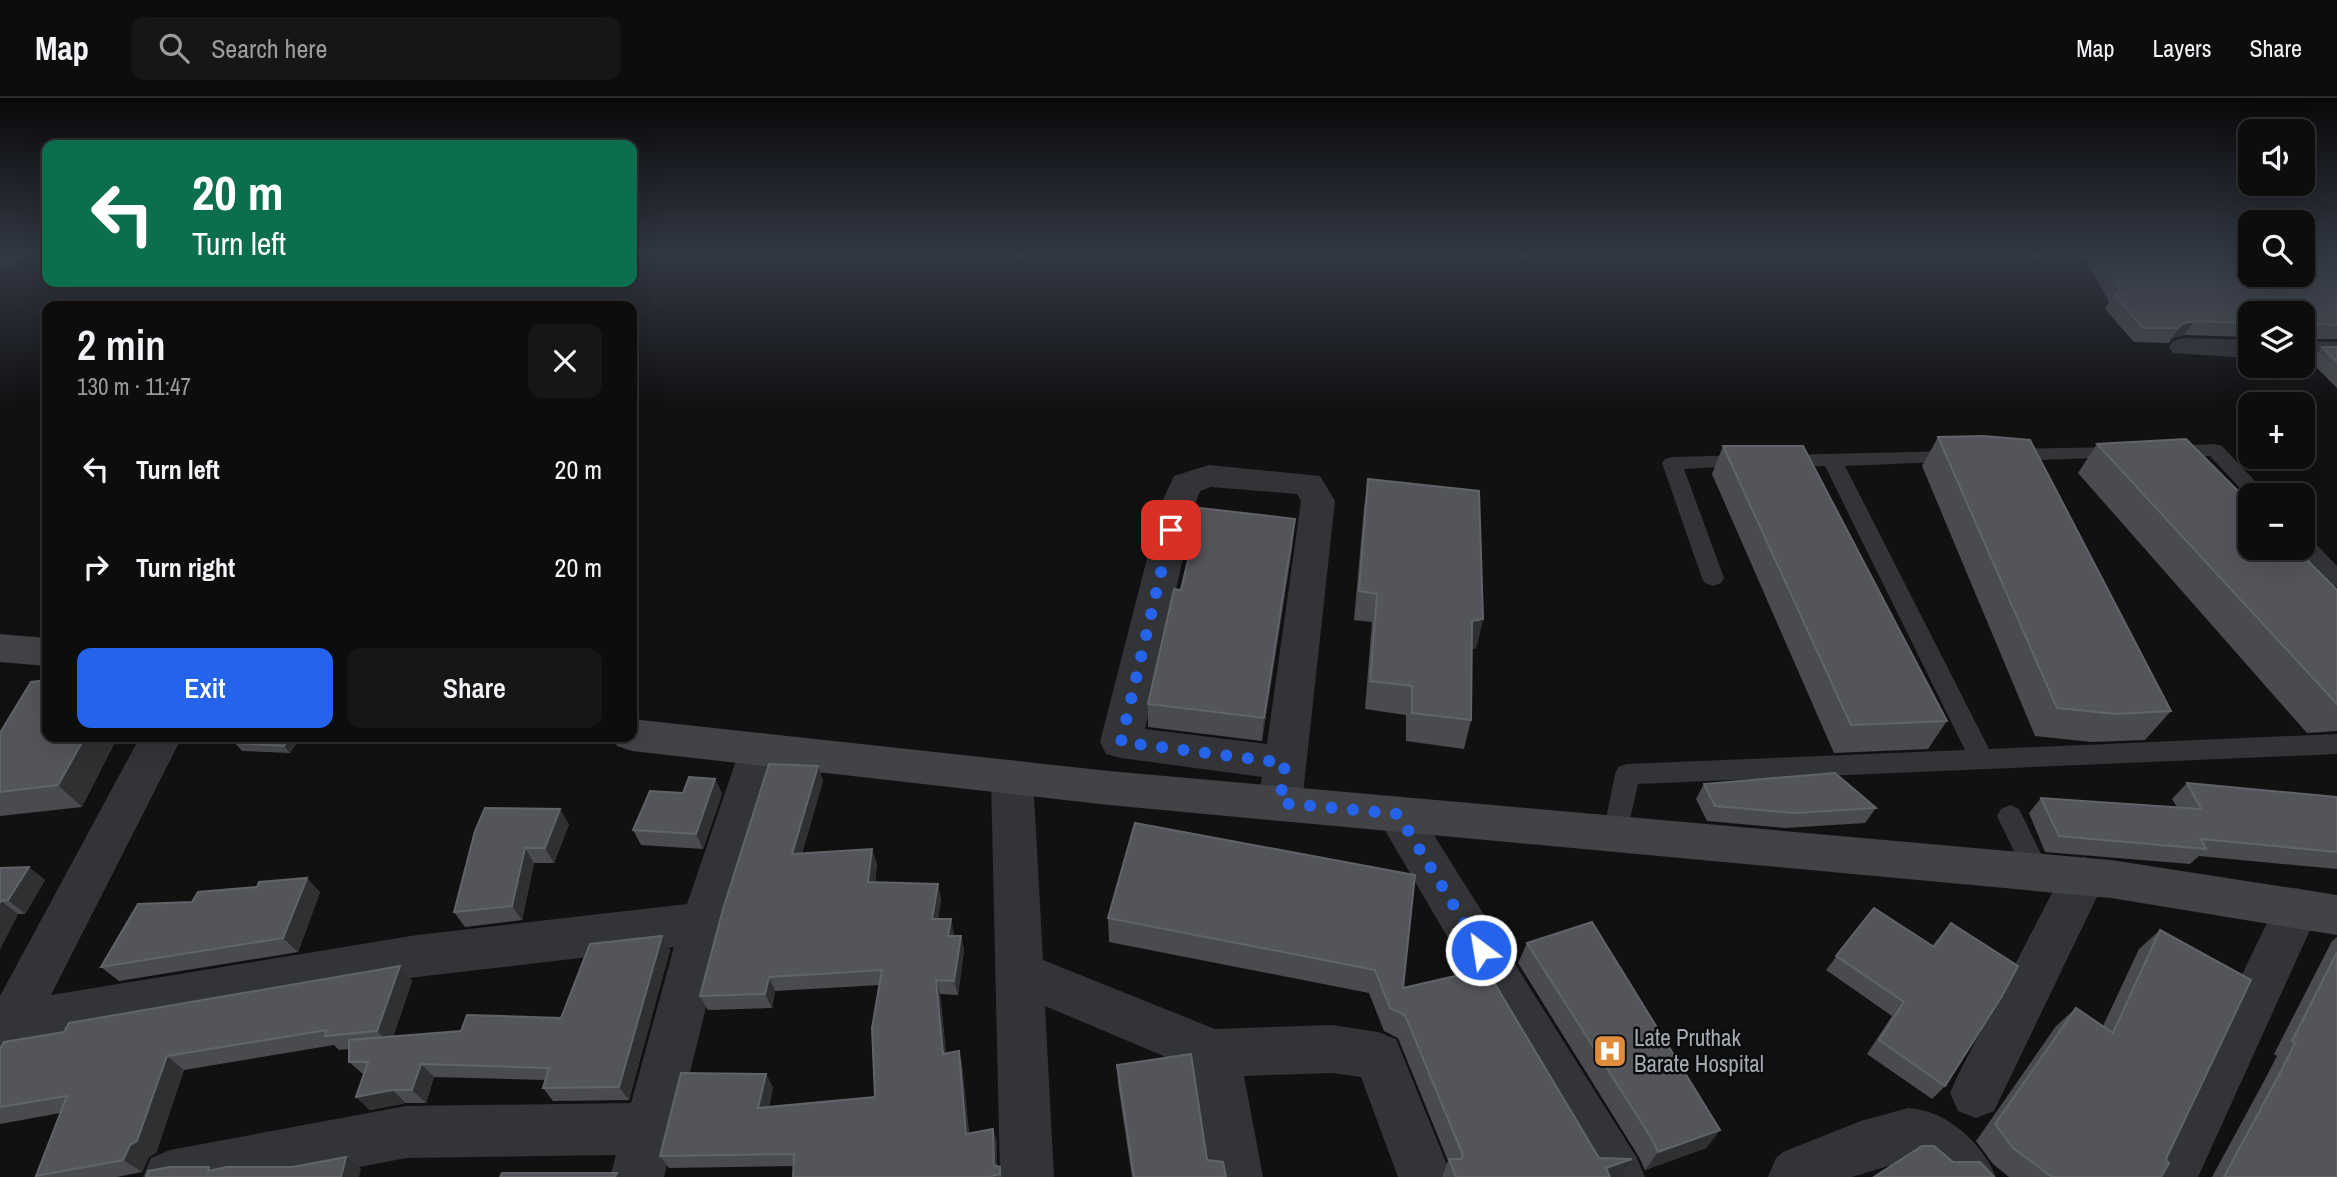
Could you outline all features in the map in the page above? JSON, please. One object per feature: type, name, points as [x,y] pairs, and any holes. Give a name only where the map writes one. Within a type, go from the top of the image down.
[{"type":"street","points":[[2184,347],[2238,349]]},
{"type":"street","points":[[2315,350],[2337,351]]},
{"type":"street","points":[[1283,783],[1318,501],[1308,484],[1209,476],[1186,484],[1178,504],[1121,742],[1398,814],[2084,876],[2317,912],[2171,1177]]},
{"type":"street","points":[[0,648],[42,652]]},
{"type":"street","points":[[637,736],[1012,777],[1283,783]]},
{"type":"street","points":[[5,1035],[158,742]]},
{"type":"street","points":[[170,1177],[406,1132],[643,1153],[704,923],[761,749]]},
{"type":"street","points":[[1012,777],[1027,1177]]},
{"type":"street","points":[[1398,814],[1618,1177]]},
{"type":"street","points":[[1976,1093],[2084,876]]},
{"type":"street","points":[[5,1035],[417,957],[704,923]]},
{"type":"street","points":[[1019,973],[1215,1053],[1332,1049],[1378,1056],[1425,1177]]},
{"type":"street","points":[[1215,1053],[1236,1177]]},
{"type":"street","points":[[1795,1177],[1802,1171],[1896,1135],[1917,1135],[1940,1147],[1969,1177]]},
{"type":"lane","points":[[1713,578],[1672,463],[2215,450],[2247,483]]},
{"type":"lane","points":[[1832,460],[1982,759]]},
{"type":"lane","points":[[2315,556],[2337,579]]},
{"type":"lane","points":[[1616,834],[1627,774],[2337,744]]},
{"type":"lane","points":[[2010,817],[2037,872]]},
{"type":"building","points":[[2123,304],[2238,304],[2238,323],[2194,321],[2178,328],[2143,328]]},
{"type":"building","points":[[2315,304],[2337,304],[2337,325],[2315,324]]},
{"type":"building","points":[[2322,347],[2337,347],[2337,362]]},
{"type":"building","points":[[1983,436],[2030,440],[2171,711],[2116,714],[2057,708],[1938,437]]},
{"type":"building","points":[[2186,439],[2238,491],[2238,560],[2307,560],[2337,590],[2337,704],[2097,444]]},
{"type":"building","points":[[1723,446],[1803,446],[1947,721],[1851,725]]},
{"type":"building","points":[[1368,479],[1479,491],[1483,619],[1472,621],[1471,720],[1412,713],[1412,686],[1370,681],[1377,594],[1359,591]]},
{"type":"building","points":[[1200,508],[1295,519],[1264,718],[1148,704],[1174,589],[1181,590]]},
{"type":"building","points":[[42,681],[42,742],[82,742],[58,785],[0,792],[0,733],[31,682]]},
{"type":"building","points":[[236,742],[286,742],[284,746]]},
{"type":"building","points":[[769,764],[818,766],[792,854],[872,849],[868,882],[938,884],[932,919],[951,919],[948,936],[961,936],[954,981],[936,980],[943,1054],[959,1051],[966,1134],[993,1129],[994,1165],[1000,1167],[1000,1174],[991,1177],[793,1177],[794,1154],[660,1156],[681,1073],[766,1074],[758,1108],[875,1097],[872,1028],[882,970],[769,977],[765,994],[700,996],[723,909]]},
{"type":"building","points":[[1835,773],[1876,808],[1795,813],[1715,806],[1704,784]]},
{"type":"building","points":[[689,777],[715,779],[696,834],[633,830],[650,791],[683,793]]},
{"type":"building","points":[[2187,783],[2337,797],[2337,852],[2201,839],[2206,849],[2059,836],[2041,798],[2201,809]]},
{"type":"building","points":[[485,808],[560,809],[545,848],[525,848],[512,906],[454,912],[475,831]]},
{"type":"building","points":[[1135,823],[1415,875],[1403,988],[1486,969],[1599,1158],[1632,1159],[1606,1168],[1610,1177],[1456,1177],[1449,1159],[1461,1159],[1463,1155],[1405,1015],[1390,1008],[1375,970],[1108,918]]},
{"type":"building","points":[[29,867],[8,900],[0,903],[0,868]]},
{"type":"building","points":[[307,878],[283,938],[101,967],[138,904],[192,902],[198,892],[257,887],[259,882]]},
{"type":"building","points":[[1874,908],[1934,947],[1951,923],[2018,966],[1945,1086],[1879,1040],[1904,1002],[1836,956]]},
{"type":"building","points":[[1592,922],[1720,1130],[1658,1152],[1527,943]]},
{"type":"building","points":[[2160,930],[2251,980],[2166,1159],[2169,1163],[2161,1177],[2052,1177],[2013,1148],[1995,1124],[2076,1008],[2113,1033]]},
{"type":"building","points":[[662,936],[619,1087],[543,1088],[549,1068],[421,1064],[412,1090],[392,1090],[356,1097],[368,1062],[349,1062],[349,1040],[461,1031],[467,1015],[561,1018],[590,944]]},
{"type":"building","points":[[2337,952],[2337,1177],[2224,1177],[2281,1071],[2295,1043],[2292,1041]]},
{"type":"building","points":[[400,966],[377,1031],[325,1036],[327,1030],[167,1056],[137,1141],[130,1145],[123,1160],[36,1176],[67,1096],[0,1107],[0,1049],[4,1042],[64,1032],[69,1023]]},
{"type":"building","points":[[1191,1054],[1207,1160],[1223,1162],[1226,1177],[1134,1177],[1117,1065]]},
{"type":"building","points":[[1922,1146],[1934,1146],[1953,1162],[1980,1162],[1994,1177],[1874,1177]]},
{"type":"building","points":[[346,1157],[341,1177],[146,1177],[148,1171],[170,1167],[209,1167],[208,1171],[227,1167],[292,1167]]},
{"type":"building","points":[[502,1173],[617,1173],[615,1177],[500,1177]]},
{"type":"place","name":"Late Pruthak Barate Hospital","points":[[1610,1051]]},
{"type":"route","points":[[1171,530],[1121,742],[1285,763],[1280,803],[1398,814],[1481,950]]}]
